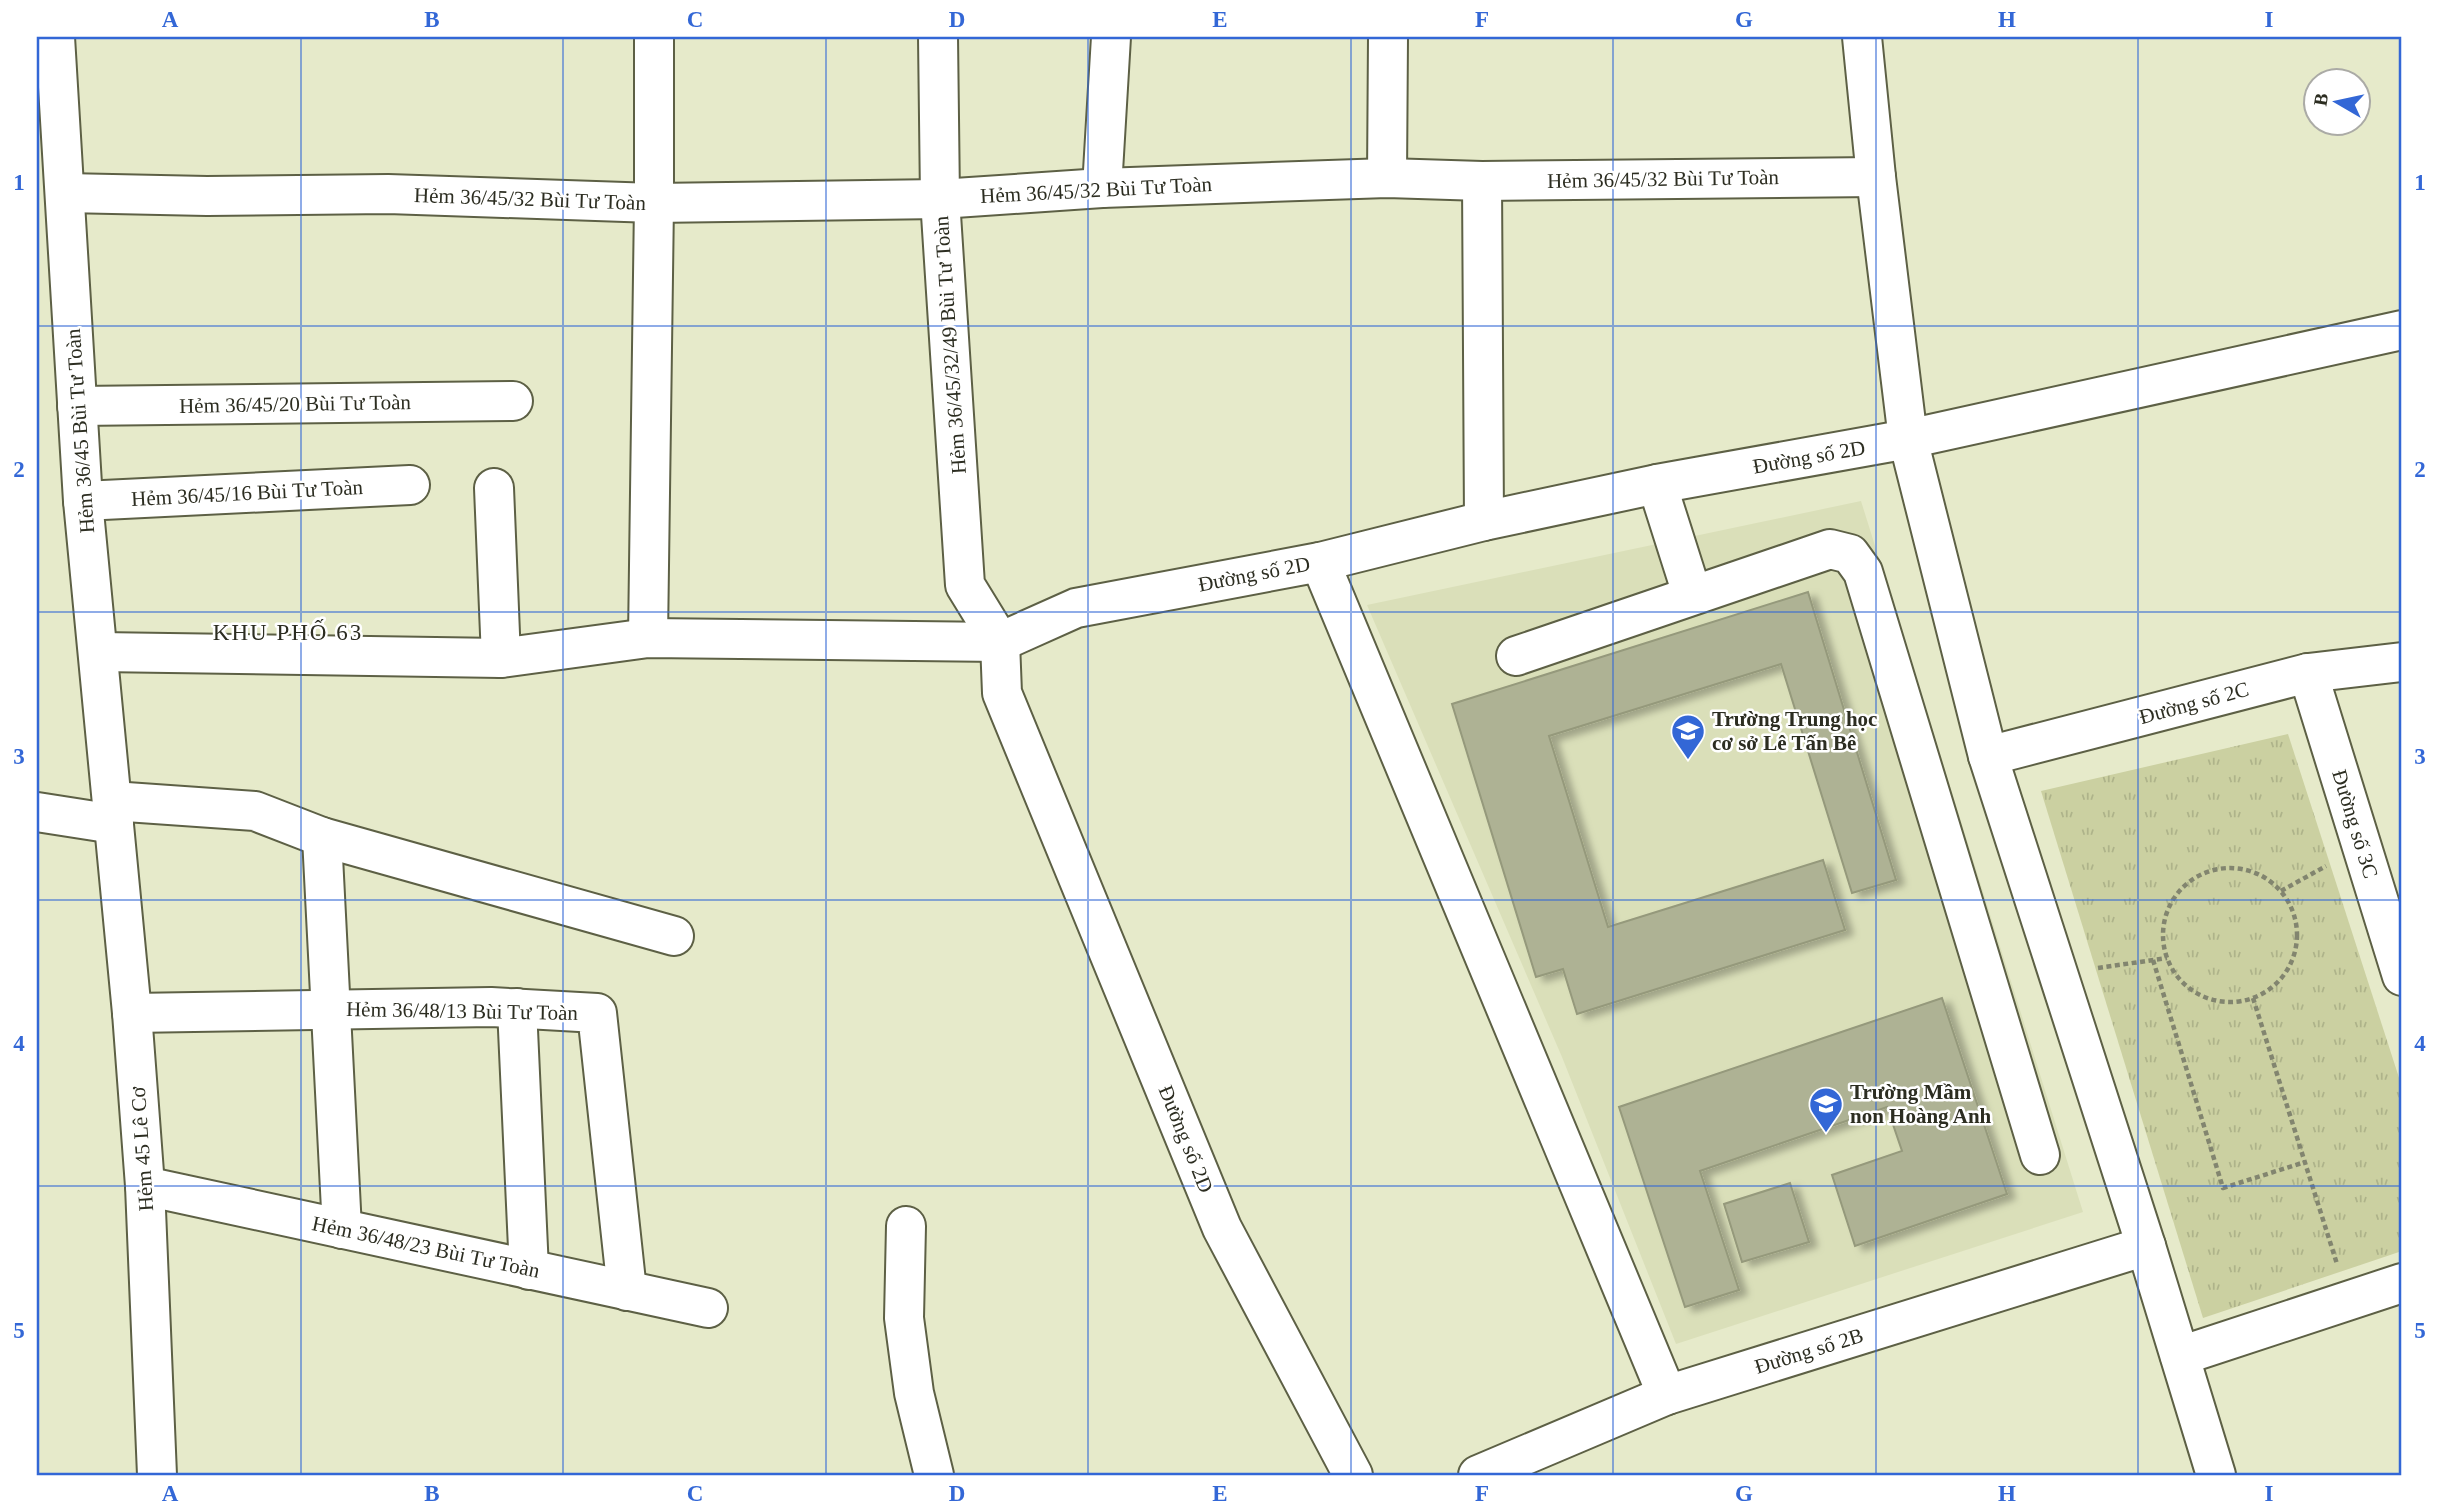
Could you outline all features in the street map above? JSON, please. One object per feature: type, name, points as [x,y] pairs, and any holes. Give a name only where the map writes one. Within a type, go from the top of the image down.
[{"type":"street","name":"Hẻm 36/45 Bùi Tư Toàn","points":[[55,37],[83,501],[113,812]]},
{"type":"street","points":[[648,638],[654,37]]},
{"type":"street","name":"Hẻm 36/45/32/49 Bùi Tư Toàn","points":[[938,37],[940,199],[965,585],[1000,642]]},
{"type":"street","points":[[1102,188],[1111,37]]},
{"type":"street","points":[[1387,178],[1388,37]]},
{"type":"street","points":[[1862,37],[1908,439],[1988,756],[2146,1246],[2216,1475]]},
{"type":"street","name":"Hẻm 36/45/32 Bùi Tư Toàn","points":[[65,193],[207,196],[388,194],[654,203],[940,199],[1102,188],[1387,178],[1482,181],[1876,177]]},
{"type":"street","points":[[1482,181],[1484,521]]},
{"type":"street","name":"Đường số 2D","points":[[1353,1475],[1222,1228],[1002,693],[1000,642],[1076,608],[1320,562],[1484,521],[1657,484],[1908,439],[2402,330]]},
{"type":"street","name":"Hẻm 36/45/20 Bùi Tư Toàn","points":[[77,406],[513,401]]},
{"type":"street","points":[[1657,484],[1692,594]]},
{"type":"street","name":"Hẻm 36/45/16 Bùi Tư Toàn","points":[[83,501],[410,485]]},
{"type":"street","points":[[494,488],[501,658]]},
{"type":"street","points":[[1516,656],[1830,549],[1850,554],[1863,572],[2040,1155]]},
{"type":"street","points":[[1320,562],[1667,1395]]},
{"type":"street","points":[[99,652],[501,658],[648,638],[1000,642]]},
{"type":"street","name":"Đường số 2C","points":[[1988,756],[2308,673],[2402,662]]},
{"type":"street","name":"Đường số 3C","points":[[2308,673],[2402,976]]},
{"type":"street","points":[[37,812],[255,811],[322,837],[674,936]]},
{"type":"street","name":"Hẻm 45 Lê Cơ","points":[[113,812],[145,1186],[157,1475]]},
{"type":"street","points":[[322,837],[342,1229]]},
{"type":"street","points":[[517,1009],[529,1270]]},
{"type":"street","name":"Hẻm 36/48/13 Bùi Tư Toàn","points":[[132,1013],[517,1009],[597,1013],[627,1291]]},
{"type":"street","name":"Hẻm 36/48/23 Bùi Tư Toàn","points":[[145,1186],[708,1308]]},
{"type":"street","points":[[906,1226],[904,1318],[914,1393],[934,1475]]},
{"type":"street","name":"Đường số 2B","points":[[1478,1475],[1667,1395],[2146,1246]]},
{"type":"street","points":[[2180,1356],[2402,1283]]},
{"type":"path","points":[[2281,891],[2362,847]]},
{"type":"path","points":[[2241,868],[2263,876],[2281,891],[2293,911],[2297,932],[2294,953],[2286,972],[2271,987],[2253,998],[2232,1002],[2211,1000],[2192,990],[2177,976],[2167,958],[2163,935],[2166,912],[2178,891],[2196,877],[2218,869],[2241,868]]},
{"type":"path","points":[[2058,973],[2167,958]]},
{"type":"path","points":[[2153,960],[2223,1188],[2305,1162]]},
{"type":"path","points":[[2253,998],[2349,1301]]},
{"type":"shaded area","name":"Trường Trung học cơ sở Lê Tấn Bê","points":[[1861,501],[2083,1212],[1676,1344],[1562,1057],[1367,605]]},
{"type":"green space","points":[[2288,734],[2402,1087],[2402,1251],[2203,1318],[2041,791]]},
{"type":"building","points":[[1808,592],[1896,880],[1852,893],[1781,664],[1549,736],[1608,927],[1823,860],[1845,930],[1577,1014],[1563,969],[1536,977],[1452,704]]},
{"type":"building","points":[[1942,998],[2007,1194],[1855,1246],[1832,1175],[1902,1151],[1887,1107],[1700,1171],[1739,1290],[1685,1307],[1619,1107]]},
{"type":"building","points":[[1790,1183],[1809,1242],[1742,1262],[1724,1204]]},
{"type":"place","name":"Trường Trung học cơ sở Lê Tấn Bê","points":[[1688,761]]},
{"type":"place","name":"Trường Mầm non Hoàng Anh","points":[[1826,1134]]},
{"type":"district","name":"KHU PHỐ 63","points":[[288,632]]}]
